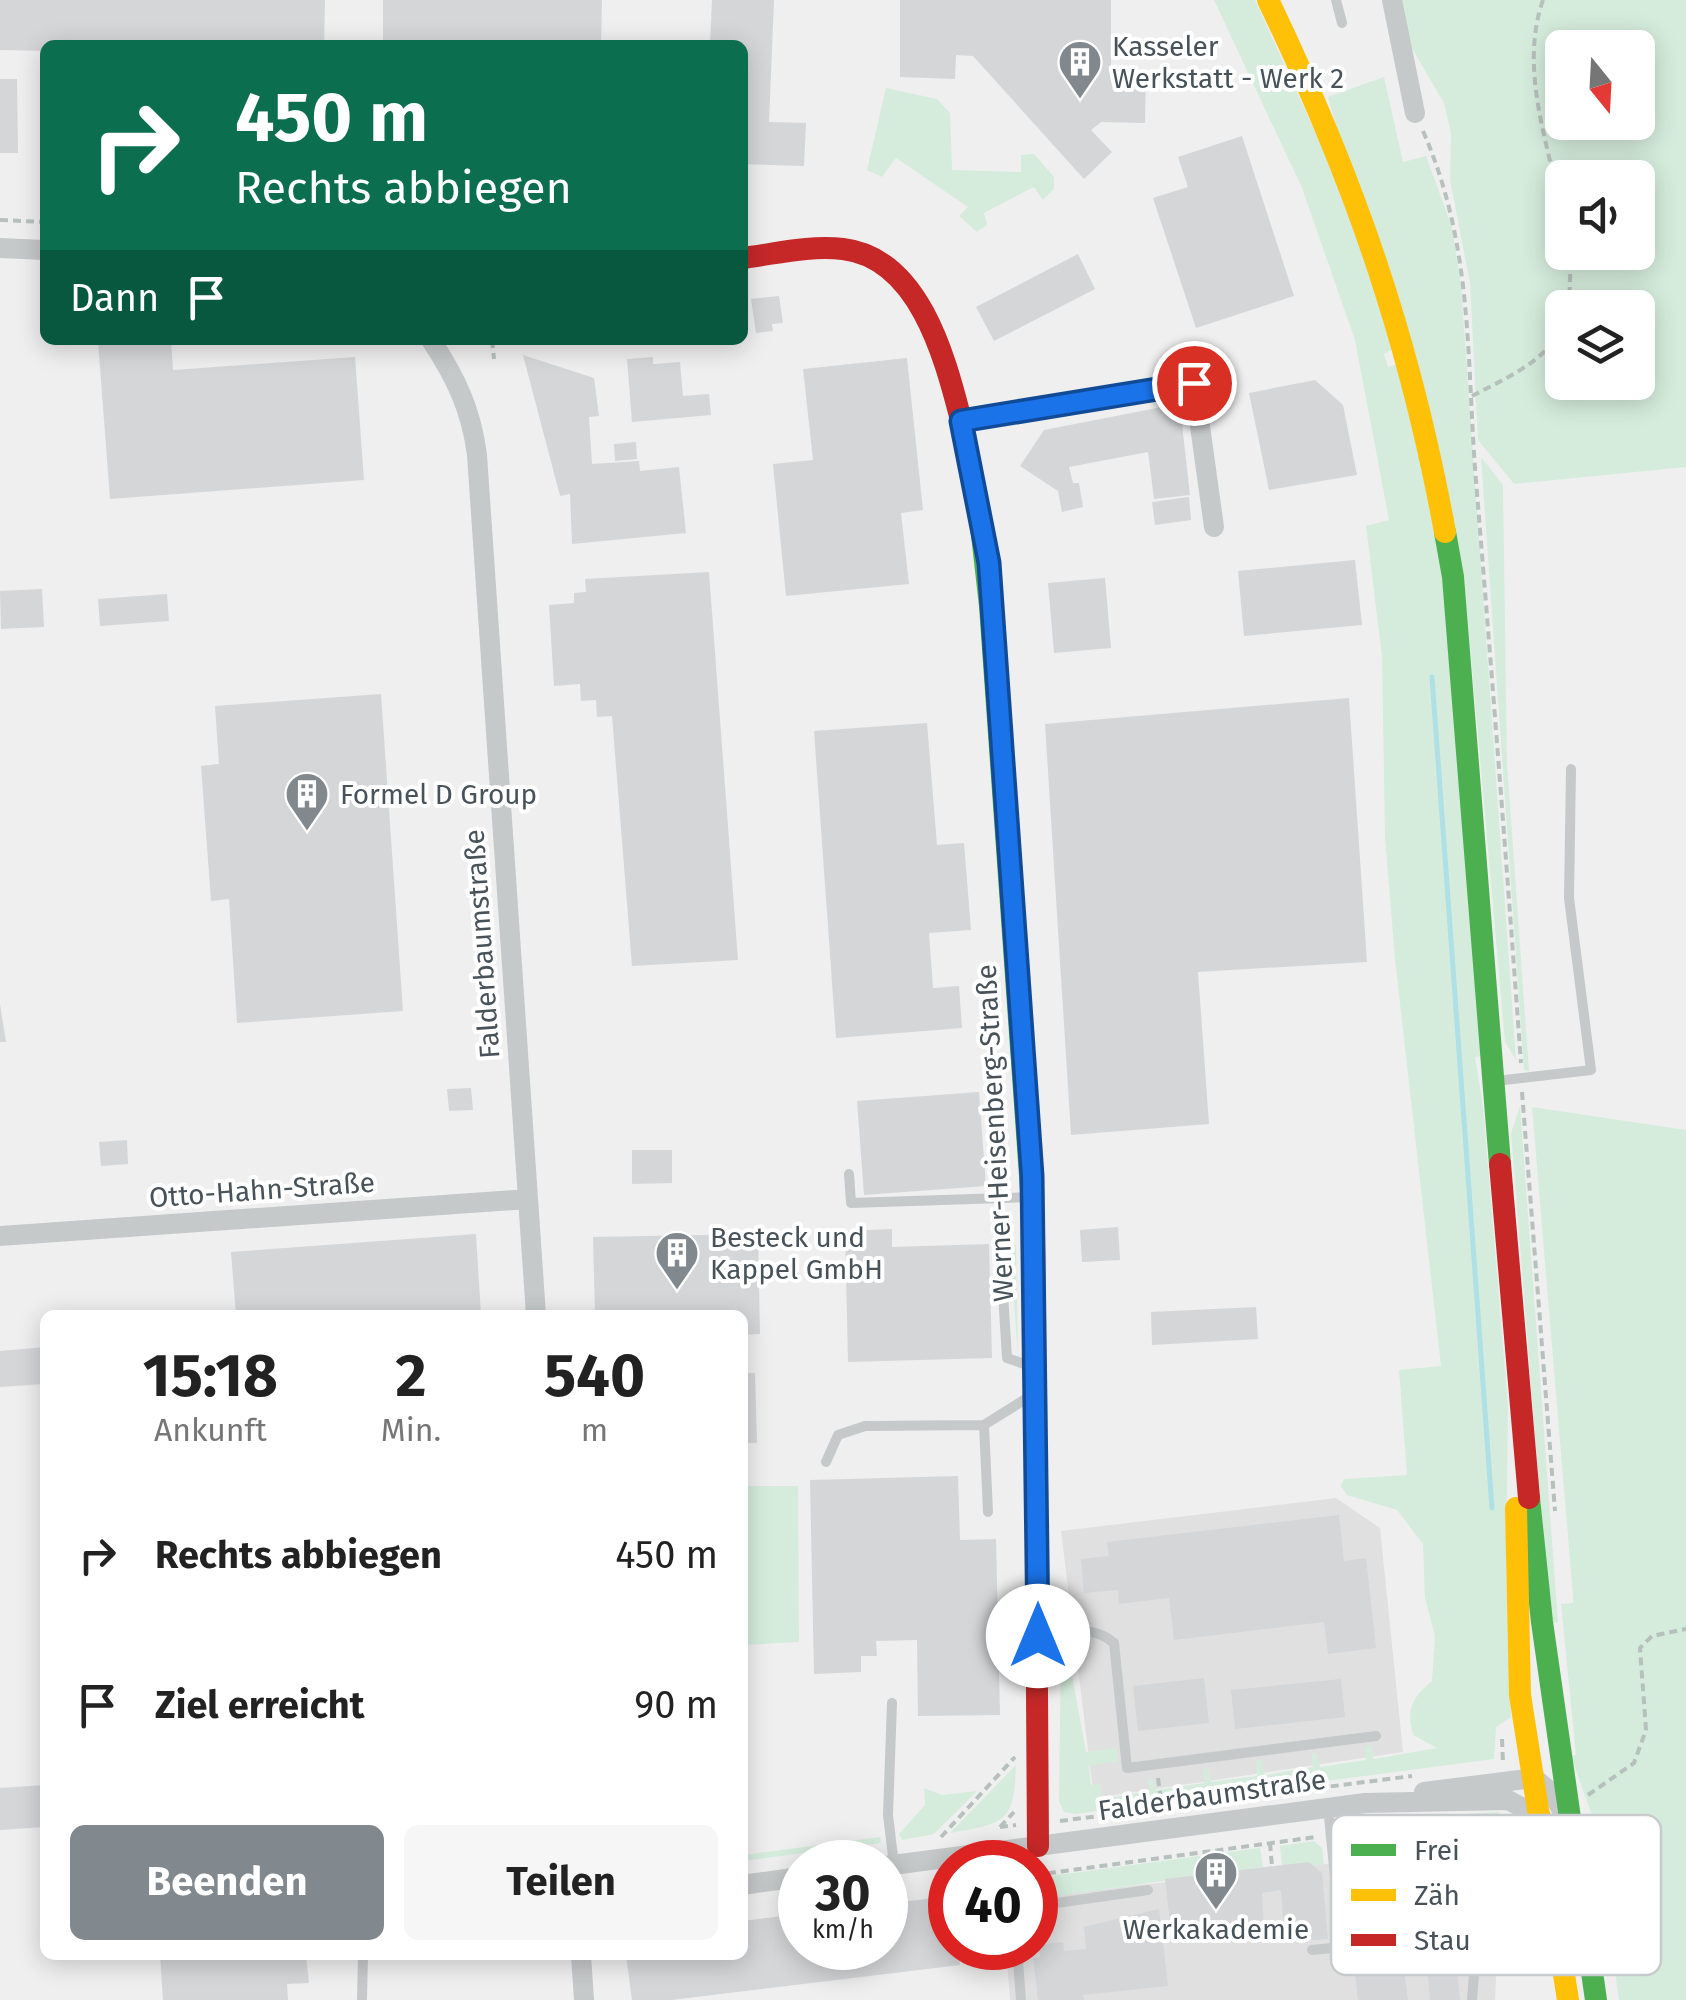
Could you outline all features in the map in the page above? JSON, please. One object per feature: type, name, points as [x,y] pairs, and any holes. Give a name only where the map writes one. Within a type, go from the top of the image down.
[{"type":"main road","points":[[1268,0],[1353,187],[1423,413],[1462,643],[1520,1407],[1542,1622],[1572,1815]]},
{"type":"main road","name":"Werner-Heisenberg-Straße","points":[[748,257],[831,247],[852,249],[896,273],[931,332],[961,421],[989,563],[1032,1197],[1037,1392],[1038,1840]]},
{"type":"main road","points":[[1520,1407],[1516,1641],[1541,1815]]},
{"type":"main road","points":[[1564,1975],[1568,2000]]},
{"type":"main road","points":[[1593,1975],[1596,2000]]},
{"type":"street","points":[[1392,0],[1415,113]]},
{"type":"street","points":[[0,248],[40,250]]},
{"type":"street","name":"Falderbaumstraße","points":[[434,345],[457,380],[471,414],[477,454],[536,1310]]},
{"type":"street","points":[[961,421],[1194,383],[1214,527]]},
{"type":"street","name":"Otto-Hahn-Straße","points":[[0,1236],[528,1198]]},
{"type":"street","points":[[1365,1803],[1470,1783],[1534,1778],[1553,1794],[1564,1815]]},
{"type":"street","name":"Falderbaumstraße","points":[[1058,1843],[1365,1803],[1508,1800],[1536,1815]]},
{"type":"street","points":[[748,1883],[778,1880]]},
{"type":"street","points":[[581,1960],[584,2000]]},
{"type":"lane","points":[[1336,0],[1342,23]]},
{"type":"lane","points":[[1495,1081],[1590,1070],[1569,898],[1572,769]]},
{"type":"lane","points":[[850,1174],[851,1203],[1032,1197]]},
{"type":"lane","points":[[1000,1262],[1007,1358],[1036,1368]]},
{"type":"lane","points":[[826,1462],[838,1434],[865,1426],[984,1424],[1037,1392]]},
{"type":"lane","points":[[984,1424],[988,1512]]},
{"type":"lane","points":[[1038,1636],[1089,1630],[1114,1643],[1127,1768],[1376,1736]]},
{"type":"lane","points":[[888,1840],[892,1703]]},
{"type":"lane","points":[[1328,1807],[1331,1833]]},
{"type":"lane","points":[[1058,1903],[1148,1890]]},
{"type":"lane","points":[[1312,1950],[1331,1948]]},
{"type":"lane","points":[[362,2000],[363,1960]]},
{"type":"lane","points":[[1019,1970],[1021,2000]]},
{"type":"lane","points":[[1472,2000],[1474,1975]]},
{"type":"path","points":[[1543,0],[1534,33],[1533,77],[1551,160]]},
{"type":"path","points":[[1415,113],[1446,183],[1466,284],[1521,1078],[1557,1528]]},
{"type":"path","points":[[0,220],[40,222]]},
{"type":"path","points":[[493,345],[494,359]]},
{"type":"path","points":[[1472,396],[1523,368],[1545,350]]},
{"type":"path","points":[[1583,1798],[1634,1763],[1646,1730],[1640,1648],[1652,1636],[1686,1628]]},
{"type":"path","points":[[941,1837],[1020,1753],[1038,1751]]},
{"type":"path","points":[[1486,1764],[1503,1761]]},
{"type":"path","points":[[1111,1814],[1415,1776]]},
{"type":"path","points":[[1159,1789],[1162,1808]]},
{"type":"path","points":[[1058,1871],[1321,1836],[1331,1848]]},
{"type":"path","points":[[1270,1843],[1272,1866]]},
{"type":"shaded area","points":[[1336,1498],[1380,1528],[1403,1752],[1094,1798],[1061,1531]]},
{"type":"shaded area","points":[[1331,1863],[1331,1975],[1496,1975],[1495,2000],[1010,2000],[1008,1970],[1058,1970],[1058,1894]]},
{"type":"green space","points":[[1214,0],[1255,0],[1342,191],[1393,349],[1384,354],[1388,367],[1398,364],[1435,533],[1464,795],[1482,1056],[1475,1057],[1483,1106],[1508,1407],[1506,1573],[1511,1717],[1496,1727],[1494,1759],[1075,1814],[1064,1812],[1059,1801],[1061,1645],[1066,1643],[1086,1752],[1117,1748],[1118,1761],[1089,1766],[1091,1785],[1100,1784],[1102,1799],[1149,1791],[1148,1780],[1153,1779],[1156,1790],[1204,1783],[1203,1769],[1208,1768],[1211,1782],[1257,1776],[1256,1761],[1262,1760],[1265,1775],[1313,1767],[1311,1754],[1317,1753],[1320,1767],[1366,1760],[1365,1746],[1371,1745],[1374,1759],[1437,1748],[1413,1735],[1410,1718],[1415,1698],[1432,1681],[1435,1636],[1425,1598],[1423,1544],[1397,1510],[1347,1495],[1341,1486],[1344,1479],[1407,1475],[1399,1370],[1441,1366],[1385,836],[1382,656],[1366,526],[1389,520],[1355,340],[1302,188]]},
{"type":"green space","points":[[1400,0],[1686,0],[1686,467],[1514,484],[1478,440],[1470,283],[1450,180],[1451,133],[1444,103],[1409,43]]},
{"type":"green space","points":[[1384,77],[1403,162],[1426,156],[1452,227],[1461,285],[1516,1060],[1505,1042],[1464,576],[1328,97]]},
{"type":"green space","points":[[886,88],[937,99],[950,113],[952,170],[1021,172],[1021,155],[1034,154],[1054,177],[1054,189],[1043,200],[1034,187],[984,213],[987,225],[977,232],[959,216],[968,207],[896,158],[882,177],[867,170]]},
{"type":"green space","points":[[1481,457],[1503,485],[1507,763],[1529,1071],[1524,1070]]},
{"type":"green space","points":[[1520,1106],[1558,1622],[1550,1623],[1511,1133]]},
{"type":"green space","points":[[1532,1107],[1686,1130],[1686,2000],[1619,2000],[1615,1975],[1661,1975],[1661,1815],[1592,1815],[1571,1756],[1576,1755],[1561,1604],[1573,1603]]},
{"type":"green space","points":[[1016,1245],[1018,1357],[1006,1247]]},
{"type":"green space","points":[[748,1486],[798,1486],[799,1642],[748,1645]]},
{"type":"green space","points":[[1016,1765],[1013,1799],[1003,1817],[995,1823],[950,1833]]},
{"type":"green space","points":[[924,1788],[942,1795],[977,1791],[934,1834],[902,1840],[899,1834],[925,1805]]},
{"type":"green space","points":[[1499,1812],[1499,1815],[1446,1815]]},
{"type":"green space","points":[[1314,1841],[1322,1848],[1324,1865],[1282,1865],[1280,1846]]},
{"type":"green space","points":[[1260,1848],[1263,1867],[1058,1896],[1058,1875]]},
{"type":"green space","points":[[778,1850],[778,1856],[748,1860],[748,1854]]},
{"type":"building","points":[[0,0],[325,0],[324,40],[40,40],[40,51],[0,50]]},
{"type":"building","points":[[383,0],[602,0],[601,40],[383,40]]},
{"type":"building","points":[[712,0],[774,0],[769,122],[806,123],[804,166],[748,164],[748,40],[710,40]]},
{"type":"building","name":"Kasseler Werkstatt - Werk 2","points":[[900,0],[1111,0],[1111,69],[1146,71],[1145,123],[1101,122],[1091,130],[1112,152],[1084,179],[973,56],[956,55],[955,79],[900,77]]},
{"type":"building","points":[[0,79],[17,79],[18,153],[0,153]]},
{"type":"building","points":[[1242,136],[1294,296],[1196,328],[1153,198],[1188,187],[1178,157]]},
{"type":"building","points":[[1078,254],[1095,289],[994,341],[976,307]]},
{"type":"building","points":[[779,296],[783,323],[772,324],[773,331],[756,333],[751,299]]},
{"type":"building","points":[[98,345],[171,345],[173,370],[355,357],[364,480],[110,499]]},
{"type":"building","points":[[523,355],[594,378],[599,416],[589,417],[592,464],[639,461],[640,471],[679,467],[686,533],[572,544],[570,494],[560,496]]},
{"type":"building","points":[[653,357],[653,364],[680,362],[683,396],[709,394],[711,415],[632,422],[627,359]]},
{"type":"building","points":[[907,358],[923,510],[901,513],[909,584],[786,596],[773,464],[813,460],[803,369]]},
{"type":"building","points":[[1315,380],[1343,405],[1357,475],[1269,490],[1249,393]]},
{"type":"building","points":[[1167,406],[1181,415],[1190,495],[1154,499],[1148,452],[1069,467],[1073,483],[1079,483],[1083,507],[1062,512],[1058,491],[1020,466],[1044,430]]},
{"type":"building","points":[[636,442],[637,459],[615,461],[614,444]]},
{"type":"building","points":[[1189,497],[1191,520],[1155,525],[1152,502]]},
{"type":"building","points":[[1355,560],[1362,625],[1244,636],[1238,571]]},
{"type":"building","points":[[709,572],[738,960],[632,966],[612,716],[597,717],[596,700],[581,701],[580,684],[554,686],[549,605],[574,603],[574,593],[586,592],[585,579]]},
{"type":"building","points":[[1105,578],[1111,648],[1054,653],[1048,583]]},
{"type":"building","points":[[42,589],[44,627],[1,629],[0,591]]},
{"type":"building","points":[[167,594],[169,621],[100,626],[98,599]]},
{"type":"building","name":"Formel D Group","points":[[381,694],[403,1011],[237,1023],[229,899],[211,901],[201,766],[219,764],[215,706]]},
{"type":"building","points":[[1349,698],[1367,962],[1198,972],[1209,1124],[1071,1135],[1045,724]]},
{"type":"building","points":[[927,723],[937,845],[964,843],[971,930],[929,933],[933,988],[959,986],[962,1028],[836,1038],[814,731]]},
{"type":"building","points":[[0,1004],[6,1042],[0,1042]]},
{"type":"building","points":[[471,1088],[473,1110],[449,1111],[447,1089]]},
{"type":"building","points":[[979,1092],[986,1186],[864,1195],[857,1101]]},
{"type":"building","points":[[127,1140],[128,1164],[101,1166],[99,1142]]},
{"type":"building","points":[[632,1150],[672,1150],[672,1183],[632,1184]]},
{"type":"building","points":[[1118,1227],[1120,1260],[1082,1262],[1080,1230]]},
{"type":"building","points":[[892,1229],[892,1247],[989,1244],[992,1358],[848,1362],[845,1231]]},
{"type":"building","points":[[476,1234],[481,1310],[236,1310],[231,1252]]},
{"type":"building","name":"Besteck und Kappel GmbH","points":[[758,1234],[760,1334],[748,1335],[748,1310],[595,1310],[593,1237]]},
{"type":"building","points":[[1256,1307],[1258,1339],[1152,1345],[1151,1312]]},
{"type":"building","points":[[40,1347],[40,1384],[0,1387],[0,1351]]},
{"type":"building","points":[[748,1373],[755,1373],[757,1443],[748,1443]]},
{"type":"building","points":[[958,1476],[960,1540],[996,1539],[1000,1715],[918,1716],[917,1640],[876,1641],[877,1656],[861,1656],[861,1672],[814,1674],[810,1480]]},
{"type":"building","points":[[1339,1515],[1344,1561],[1366,1558],[1376,1648],[1328,1654],[1324,1622],[1174,1640],[1169,1598],[1119,1604],[1118,1590],[1084,1593],[1081,1559],[1109,1556],[1107,1542]]},
{"type":"building","points":[[1204,1678],[1209,1723],[1138,1731],[1133,1686]]},
{"type":"building","points":[[1341,1679],[1345,1717],[1235,1729],[1231,1690]]},
{"type":"building","points":[[40,1785],[40,1827],[0,1830],[0,1788]]},
{"type":"building","name":"Werkakademie","points":[[1309,1862],[1322,1873],[1328,1939],[1285,1942],[1281,1890],[1262,1893],[1264,1929],[1172,1938],[1165,1879]]},
{"type":"building","points":[[928,1899],[928,1969],[671,2000],[632,2000],[627,1960],[748,1960],[748,1920],[778,1917],[778,1970],[908,1970],[908,1901]]},
{"type":"building","points":[[1159,1909],[1168,1986],[1083,1995],[1084,2000],[1038,2000],[1034,1970],[1058,1970],[1058,1943],[1063,1942],[1064,1951],[1086,1949],[1084,1927]]},
{"type":"building","points":[[160,1960],[307,1960],[309,1983],[287,1984],[288,2000],[163,2000]]},
{"type":"building","points":[[1355,1975],[1405,1975],[1408,2000],[1358,2000]]},
{"type":"building","points":[[1428,1975],[1458,1975],[1460,2000],[1430,2000]]},
{"type":"waterway","points":[[1432,677],[1492,1508]]},
{"type":"traffic: fast","points":[[960,416],[981,526],[990,606],[1034,1233]]},
{"type":"traffic: fast","points":[[1445,532],[1453,577],[1500,1164]]},
{"type":"traffic: fast","points":[[1529,1498],[1570,1815]]},
{"type":"traffic: fast","points":[[1592,1975],[1596,2000]]},
{"type":"traffic: slow","points":[[1268,0],[1327,131],[1375,260],[1414,392],[1445,532]]},
{"type":"traffic: slow","points":[[1516,1508],[1520,1695],[1539,1815]]},
{"type":"traffic: slow","points":[[1564,1975],[1568,2000]]},
{"type":"traffic: jam","points":[[748,257],[805,249],[843,249],[869,256],[891,270],[909,289],[936,338],[960,416]]},
{"type":"traffic: jam","points":[[1500,1164],[1529,1498]]},
{"type":"traffic: jam","points":[[1034,1233],[1038,1840]]},
{"type":"place","name":"Kasseler Werkstatt - Werk 2","points":[[1080,100]]},
{"type":"place","name":"Formel D Group","points":[[307,832]]},
{"type":"place","name":"Besteck und Kappel GmbH","points":[[677,1291]]},
{"type":"place","name":"Werkakademie","points":[[1216,1911]]},
{"type":"route","points":[[1038,1636],[1032,1176],[989,563],[961,421],[1194,383]]}]
